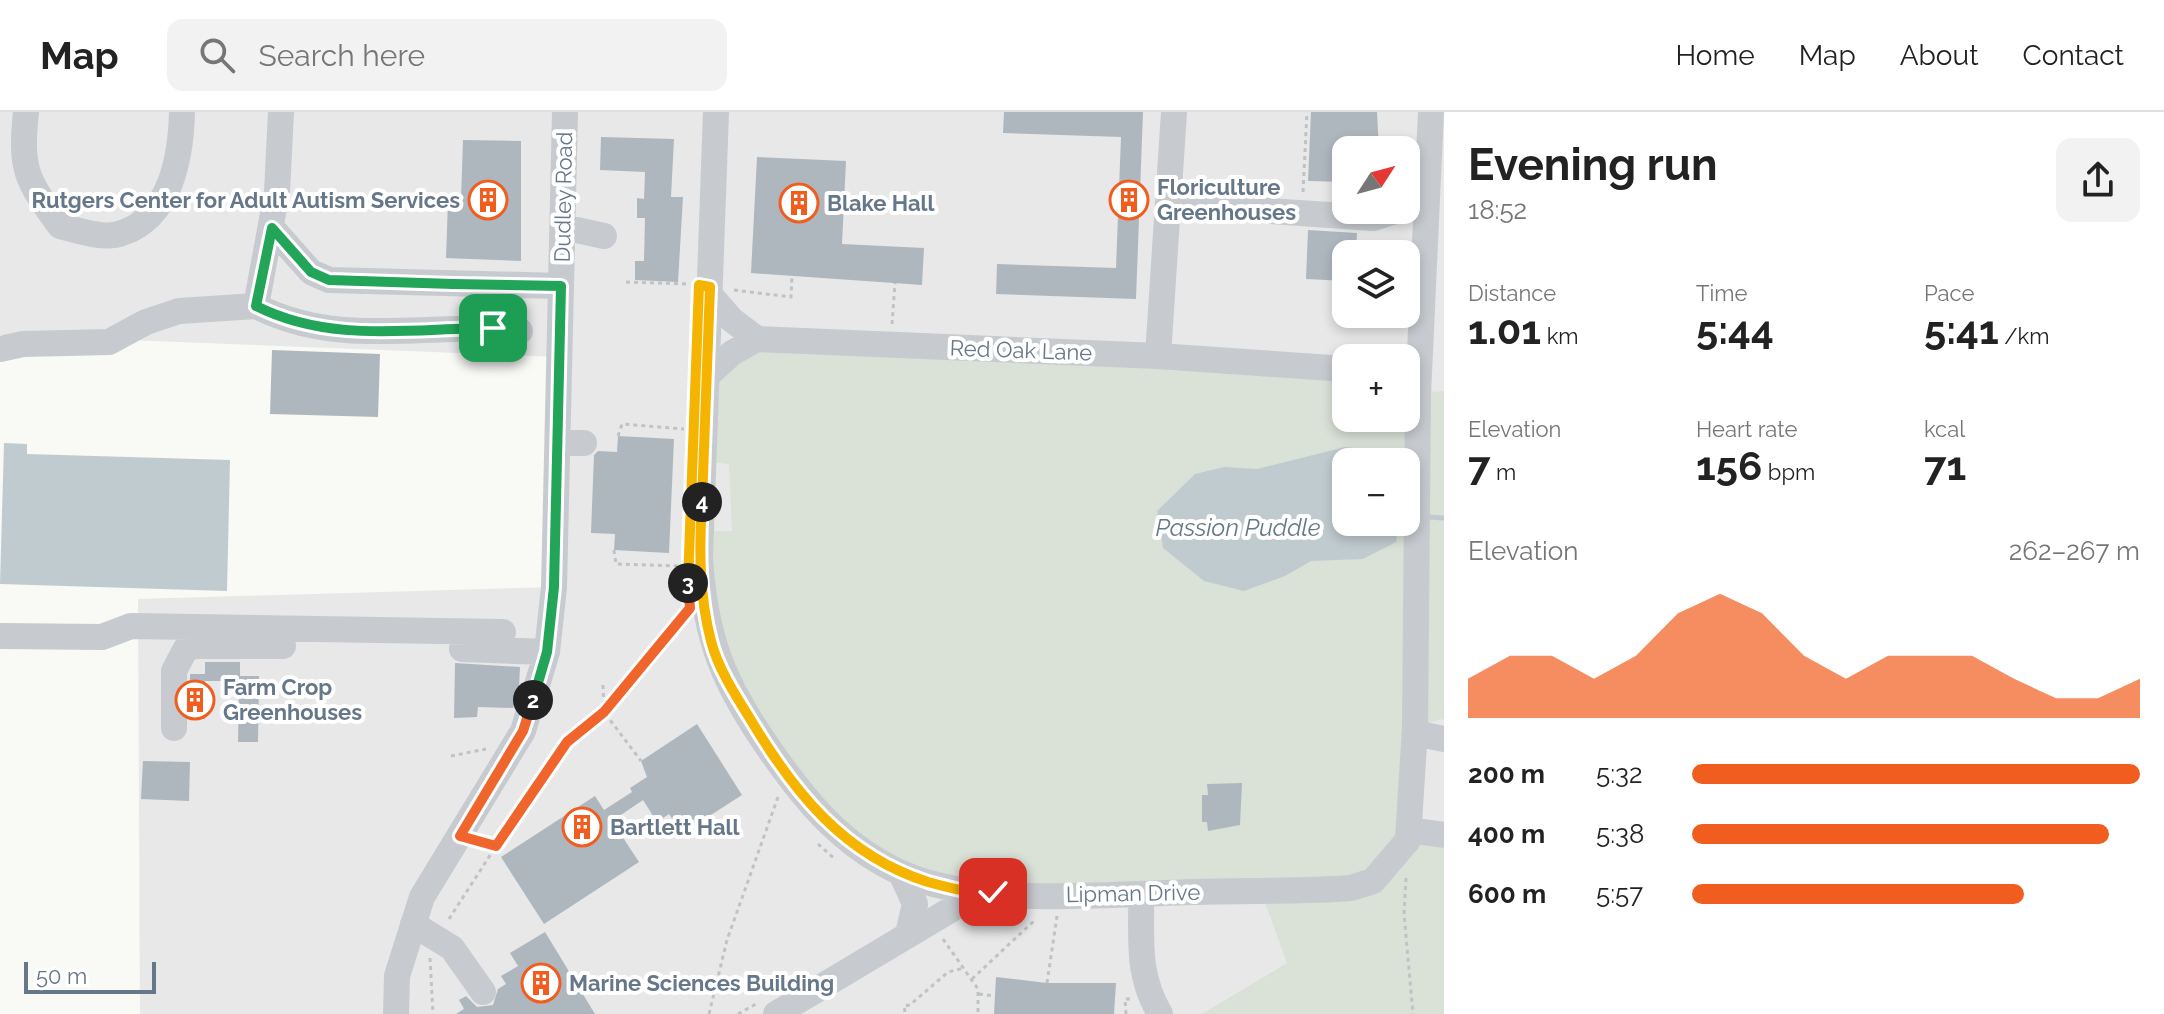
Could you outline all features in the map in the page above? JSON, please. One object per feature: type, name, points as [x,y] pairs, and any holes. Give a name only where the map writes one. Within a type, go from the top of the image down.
[{"type":"street","points":[[26,112],[22,156],[36,193],[60,226],[95,234],[121,234],[144,220],[162,197],[176,173],[182,112]]},
{"type":"street","points":[[256,306],[272,228],[281,112]]},
{"type":"street","name":"Dudley Road","points":[[396,1014],[397,976],[422,897],[523,731],[547,652],[571,443],[561,286],[565,112]]},
{"type":"street","name":"Lipman Drive","points":[[716,112],[709,374],[700,557],[703,603],[712,644],[726,679],[760,736],[816,814],[842,837],[901,873],[977,894],[1141,894],[1351,888],[1373,881],[1408,835]]},
{"type":"street","points":[[1158,356],[1174,112]]},
{"type":"street","points":[[1420,184],[1431,112]]},
{"type":"street","points":[[1168,204],[1332,215]]},
{"type":"street","points":[[1414,344],[1417,224]]},
{"type":"street","points":[[563,227],[604,236]]},
{"type":"street","points":[[272,228],[311,272],[329,280],[561,286]]},
{"type":"street","points":[[709,374],[732,353],[757,339],[732,320],[710,291]]},
{"type":"street","points":[[0,349],[23,344],[109,342],[146,322],[179,311],[256,306],[287,322],[350,332],[404,333],[455,328],[520,331]]},
{"type":"street","name":"Red Oak Lane","points":[[757,339],[1158,356],[1332,368]]},
{"type":"street","points":[[1413,432],[1415,733],[1408,835],[1444,835]]},
{"type":"street","points":[[0,636],[102,637],[131,626],[503,632]]},
{"type":"street","points":[[174,728],[177,661],[185,650],[193,646],[384,646],[547,652]]},
{"type":"street","points":[[1415,733],[1444,739]]},
{"type":"street","points":[[901,873],[915,904],[908,934]]},
{"type":"street","points":[[770,1007],[977,894]]},
{"type":"street","points":[[1141,894],[1141,968],[1147,991],[1160,1014]]},
{"type":"street","points":[[413,924],[440,938],[467,966],[483,992]]},
{"type":"path","points":[[1302,213],[1307,112]]},
{"type":"path","points":[[626,282],[791,297],[792,275]]},
{"type":"path","points":[[891,345],[895,283]]},
{"type":"path","points":[[618,436],[622,424],[691,429]]},
{"type":"path","points":[[614,550],[616,564],[686,566]]},
{"type":"path","points":[[433,1014],[428,963],[496,846],[567,742],[604,712],[690,608]]},
{"type":"path","points":[[603,685],[604,712],[641,761]]},
{"type":"path","points":[[451,756],[494,747]]},
{"type":"path","points":[[779,799],[787,809]]},
{"type":"path","points":[[709,1014],[727,940],[775,807]]},
{"type":"path","points":[[1408,835],[1404,914],[1413,1014]]},
{"type":"path","points":[[460,836],[496,846]]},
{"type":"path","points":[[813,839],[829,857],[842,862]]},
{"type":"path","points":[[1047,983],[1059,905]]},
{"type":"path","points":[[972,979],[1040,915]]},
{"type":"path","points":[[936,929],[972,979],[978,994],[978,1014]]},
{"type":"path","points":[[905,1012],[904,1006],[910,1005],[948,972],[964,968]]},
{"type":"path","points":[[978,994],[995,996]]},
{"type":"path","points":[[738,1014],[770,1007]]},
{"type":"shaded area","points":[[0,112],[1444,112],[1444,1014],[140,1014],[138,599],[554,587],[560,357],[0,335]]},
{"type":"shaded area","points":[[757,339],[1332,373],[1332,432],[1420,432],[1422,379],[1433,392],[1444,391],[1444,719],[1422,724],[1408,835],[1444,842],[1444,1014],[1202,1014],[1287,963],[1263,897],[933,889],[822,829],[718,634],[707,531],[732,531],[729,464],[709,462],[709,374]]},
{"type":"water","points":[[4,443],[27,444],[27,454],[230,460],[227,591],[0,584]]},
{"type":"water","name":"Passion Puddle","points":[[1332,450],[1332,536],[1397,536],[1396,542],[1363,559],[1311,561],[1285,576],[1244,591],[1204,581],[1163,548],[1157,511],[1195,474],[1224,467],[1257,469]]},
{"type":"building","name":"Floriculture Greenhouses","points":[[1004,112],[1143,112],[1136,299],[996,294],[997,264],[1116,268],[1121,137],[1003,133]]},
{"type":"building","points":[[1311,112],[1377,112],[1378,136],[1332,136],[1332,182],[1308,181]]},
{"type":"building","points":[[601,137],[674,139],[671,197],[683,197],[678,282],[635,280],[635,261],[644,261],[645,218],[637,218],[637,198],[644,199],[645,172],[600,170]]},
{"type":"building","name":"Rutgers Center for Adult Autism Services","points":[[463,140],[521,141],[521,261],[446,258],[448,201],[461,199]]},
{"type":"building","name":"Blake Hall","points":[[757,157],[846,161],[842,244],[924,248],[922,285],[751,273]]},
{"type":"building","points":[[1308,230],[1357,233],[1357,240],[1332,240],[1332,280],[1306,279]]},
{"type":"building","points":[[272,350],[380,354],[378,417],[270,414]]},
{"type":"building","points":[[618,436],[674,439],[669,553],[614,550],[615,534],[591,533],[594,455],[598,451],[617,452]]},
{"type":"building","name":"Farm Crop Greenhouses","points":[[205,662],[240,662],[240,676],[259,676],[258,742],[238,742],[239,681],[205,681]]},
{"type":"building","points":[[455,663],[520,667],[519,688],[513,708],[478,707],[477,717],[454,718]]},
{"type":"building","points":[[190,674],[205,674],[205,719],[190,719]]},
{"type":"building","name":"Bartlett Hall","points":[[697,724],[742,795],[686,831],[677,817],[673,820],[669,814],[657,822],[643,800],[612,821],[639,862],[544,924],[501,857],[595,796],[604,810],[632,792],[630,788],[647,777],[641,761]]},
{"type":"building","points":[[143,761],[190,762],[189,801],[141,799]]},
{"type":"building","points":[[1242,783],[1240,825],[1208,831],[1207,822],[1202,822],[1202,795],[1208,795],[1207,784]]},
{"type":"building","name":"Marine Sciences Building","points":[[545,932],[595,1014],[456,1014],[464,1009],[459,1000],[466,996],[477,1007],[493,1005],[498,989],[506,984],[501,976],[518,966],[510,953]]},
{"type":"building","points":[[996,977],[1047,983],[1116,983],[1114,1014],[994,1014]]},
{"type":"waterway","points":[[1427,517],[1444,518]]},
{"type":"place","name":"Rutgers Center for Adult Autism Services","points":[[488,200]]},
{"type":"place","name":"Floriculture Greenhouses","points":[[1129,200]]},
{"type":"place","name":"Blake Hall","points":[[799,203]]},
{"type":"place","name":"Farm Crop Greenhouses","points":[[195,700]]},
{"type":"place","name":"Bartlett Hall","points":[[582,827]]},
{"type":"place","name":"Marine Sciences Building","points":[[541,983]]},
{"type":"route","points":[[493,328],[404,333],[350,332],[287,322],[256,306],[272,228],[311,272],[329,280],[561,286],[554,587],[547,652],[523,731],[460,836],[496,846],[567,742],[604,712],[690,608],[686,566],[699,285],[710,287],[709,374],[701,508],[703,603],[712,644],[726,679],[794,785],[816,814],[842,837],[901,873],[950,889],[977,894],[993,892]]}]
